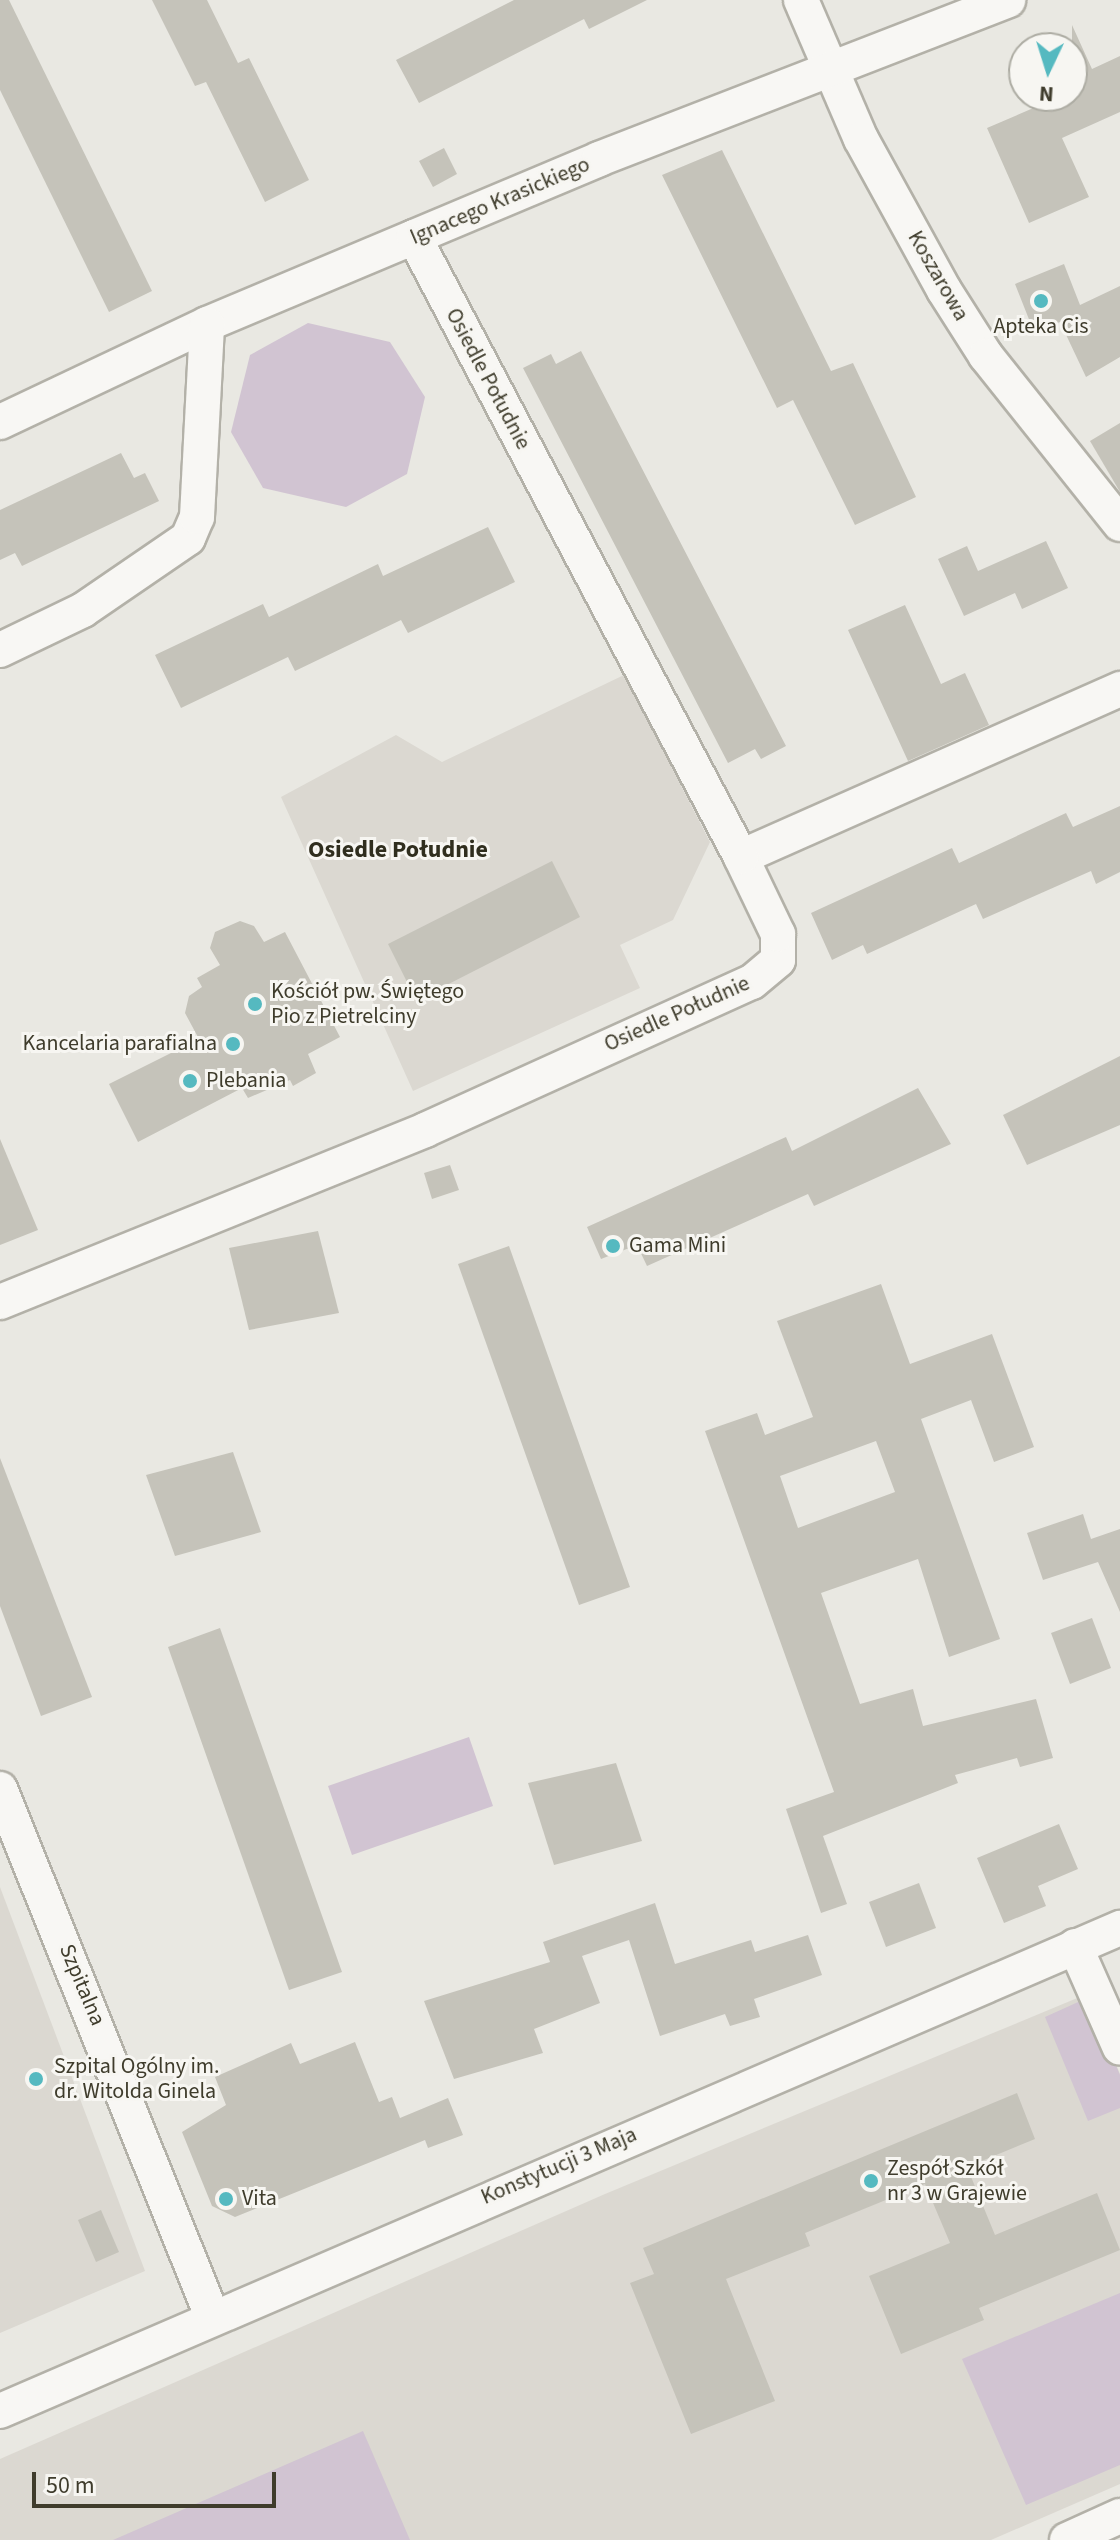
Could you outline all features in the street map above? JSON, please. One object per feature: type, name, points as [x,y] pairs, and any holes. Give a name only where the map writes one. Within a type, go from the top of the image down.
[{"type":"street","name":"Koszarowa","points":[[801,0],[861,139],[986,356],[1120,524]]},
{"type":"street","name":"Ignacego Krasickiego","points":[[0,422],[207,324],[414,237],[833,73],[1008,0]]},
{"type":"street","name":"Osiedle Południe","points":[[0,1302],[425,1130],[752,982],[781,949],[741,857],[414,237]]},
{"type":"street","points":[[0,650],[83,610],[188,538],[197,517],[207,324]]},
{"type":"street","points":[[741,857],[1120,689]]},
{"type":"street","name":"Szpitalna","points":[[0,1789],[212,2316]]},
{"type":"street","name":"Konstytucji 3 Maja","points":[[0,2411],[212,2316],[1120,1928]]},
{"type":"street","points":[[1075,1946],[1120,2048]]},
{"type":"street","points":[[1067,2540],[1120,2516]]},
{"type":"shaded area","points":[[308,323],[390,342],[425,397],[407,474],[346,507],[263,488],[231,432],[250,355]]},
{"type":"shaded area","points":[[624,675],[710,842],[673,920],[620,945],[640,988],[413,1091],[281,797],[396,735],[442,762]]},
{"type":"shaded area","points":[[469,1737],[493,1806],[352,1855],[328,1786]]},
{"type":"shaded area","name":"Szpital Ogólny im. dr. Witolda Ginela","points":[[0,1887],[145,2271],[0,2333]]},
{"type":"shaded area","points":[[1087,1994],[1120,2074],[1120,2484],[991,2540],[0,2540],[0,2459],[605,2194]]},
{"type":"shaded area","points":[[1087,1998],[1120,2075],[1120,2108],[1088,2121],[1045,2017]]},
{"type":"shaded area","points":[[1120,2293],[1120,2465],[1026,2505],[962,2359]]},
{"type":"shaded area","points":[[363,2431],[410,2540],[113,2540]]},
{"type":"building","points":[[0,0],[9,0],[152,291],[109,312],[0,90]]},
{"type":"building","points":[[152,0],[207,0],[238,63],[249,58],[309,180],[265,202],[206,82],[195,86]]},
{"type":"building","points":[[514,0],[647,0],[589,29],[584,19],[419,103],[396,60]]},
{"type":"building","points":[[1120,56],[1120,112],[1062,138],[1089,197],[1029,223],[987,128],[1024,112],[1088,112],[1088,60],[1092,69]]},
{"type":"building","points":[[444,148],[457,174],[433,187],[419,161]]},
{"type":"building","points":[[722,150],[831,371],[853,363],[916,497],[855,525],[793,400],[777,408],[662,175]]},
{"type":"building","points":[[1064,264],[1080,305],[1120,286],[1120,357],[1086,377],[1060,322],[1034,332],[1015,284]]},
{"type":"building","points":[[581,351],[786,746],[761,759],[755,749],[728,763],[523,368],[551,354],[556,364]]},
{"type":"building","points":[[1120,423],[1120,492],[1090,441]]},
{"type":"building","points":[[121,453],[134,478],[145,473],[159,501],[22,566],[15,553],[0,560],[0,510]]},
{"type":"building","points":[[488,527],[515,582],[408,633],[401,620],[295,671],[288,657],[181,708],[155,655],[263,604],[269,617],[378,564],[383,576]]},
{"type":"building","points":[[1046,541],[1068,588],[1022,609],[1015,593],[964,616],[938,559],[967,546],[978,571]]},
{"type":"building","points":[[905,605],[941,684],[965,673],[989,725],[908,761],[848,630]]},
{"type":"building","points":[[1120,806],[1120,872],[1096,884],[1091,871],[983,919],[976,904],[867,954],[863,945],[832,960],[811,913],[952,848],[959,863],[1066,813],[1073,827]]},
{"type":"building","points":[[552,861],[580,917],[421,998],[410,988],[388,944]]},
{"type":"building","points":[[240,921],[254,926],[264,942],[285,932],[340,1037],[308,1054],[316,1073],[293,1086],[290,1080],[248,1098],[242,1088],[138,1142],[109,1084],[199,1039],[185,1013],[189,996],[202,987],[197,978],[220,965],[210,948],[215,932]]},
{"type":"building","points":[[1120,1056],[1120,1125],[1027,1165],[1003,1115]]},
{"type":"building","points":[[918,1088],[951,1144],[814,1206],[808,1194],[647,1266],[637,1245],[601,1259],[587,1227],[786,1137],[792,1151]]},
{"type":"building","points":[[0,1139],[38,1230],[0,1245]]},
{"type":"building","points":[[450,1165],[459,1190],[432,1199],[424,1173]]},
{"type":"building","points":[[318,1231],[339,1313],[249,1330],[229,1248]]},
{"type":"building","points":[[509,1246],[630,1587],[579,1605],[458,1264]]},
{"type":"building","points":[[881,1284],[910,1364],[992,1334],[1034,1447],[994,1462],[971,1400],[921,1419],[1000,1639],[949,1657],[918,1559],[821,1593],[860,1704],[913,1689],[923,1726],[1036,1699],[1053,1758],[1020,1767],[1017,1758],[955,1775],[958,1783],[823,1836],[847,1904],[821,1913],[786,1809],[834,1792],[705,1431],[757,1413],[765,1435],[813,1417],[777,1321]],"holes":[[[876,1441],[895,1492],[798,1528],[780,1476]]]},
{"type":"building","points":[[233,1452],[261,1532],[175,1556],[146,1475]]},
{"type":"building","points":[[0,1458],[92,1697],[41,1716],[0,1606]]},
{"type":"building","points":[[1083,1514],[1091,1539],[1120,1529],[1120,1612],[1098,1562],[1043,1580],[1027,1533]]},
{"type":"building","points":[[1092,1618],[1111,1668],[1070,1684],[1051,1633]]},
{"type":"building","points":[[220,1628],[342,1972],[289,1990],[168,1647]]},
{"type":"building","points":[[616,1763],[642,1841],[554,1865],[528,1783]]},
{"type":"building","points":[[1059,1824],[1078,1869],[1038,1886],[1046,1906],[1004,1923],[977,1858]]},
{"type":"building","points":[[919,1883],[936,1928],[886,1947],[869,1902]]},
{"type":"building","points":[[655,1903],[675,1964],[751,1940],[755,1952],[808,1935],[822,1975],[754,1999],[760,2017],[730,2026],[725,2014],[660,2036],[629,1940],[582,1956],[600,2003],[534,2029],[543,2053],[454,2079],[424,2001],[550,1962],[543,1942]]},
{"type":"building","points":[[355,2042],[379,2102],[392,2097],[400,2118],[448,2098],[463,2135],[428,2148],[425,2140],[235,2217],[212,2206],[182,2132],[226,2105],[215,2077],[291,2043],[300,2064]]},
{"type":"building","points":[[1017,2093],[1035,2139],[967,2167],[995,2235],[1097,2193],[1120,2250],[979,2308],[984,2320],[901,2354],[869,2276],[950,2243],[925,2184],[805,2233],[810,2246],[726,2279],[775,2401],[691,2434],[630,2283],[654,2274],[643,2248]]},
{"type":"building","points":[[101,2210],[119,2252],[96,2262],[78,2220]]},
{"type":"place","name":"Apteka Cis","points":[[1041,301]]},
{"type":"place","name":"Kościół pw. Świętego Pio z Pietrelciny","points":[[255,1004]]},
{"type":"place","name":"Kancelaria parafialna","points":[[233,1044]]},
{"type":"place","name":"Plebania","points":[[190,1081]]},
{"type":"place","name":"Gama Mini","points":[[613,1246]]},
{"type":"place","name":"Szpital Ogólny im. dr. Witolda Ginela","points":[[36,2079]]},
{"type":"place","name":"Zespół Szkół nr 3 w Grajewie","points":[[871,2181]]},
{"type":"place","name":"Vita","points":[[226,2199]]},
{"type":"district","name":"Osiedle Południe","points":[[398,850]]}]
